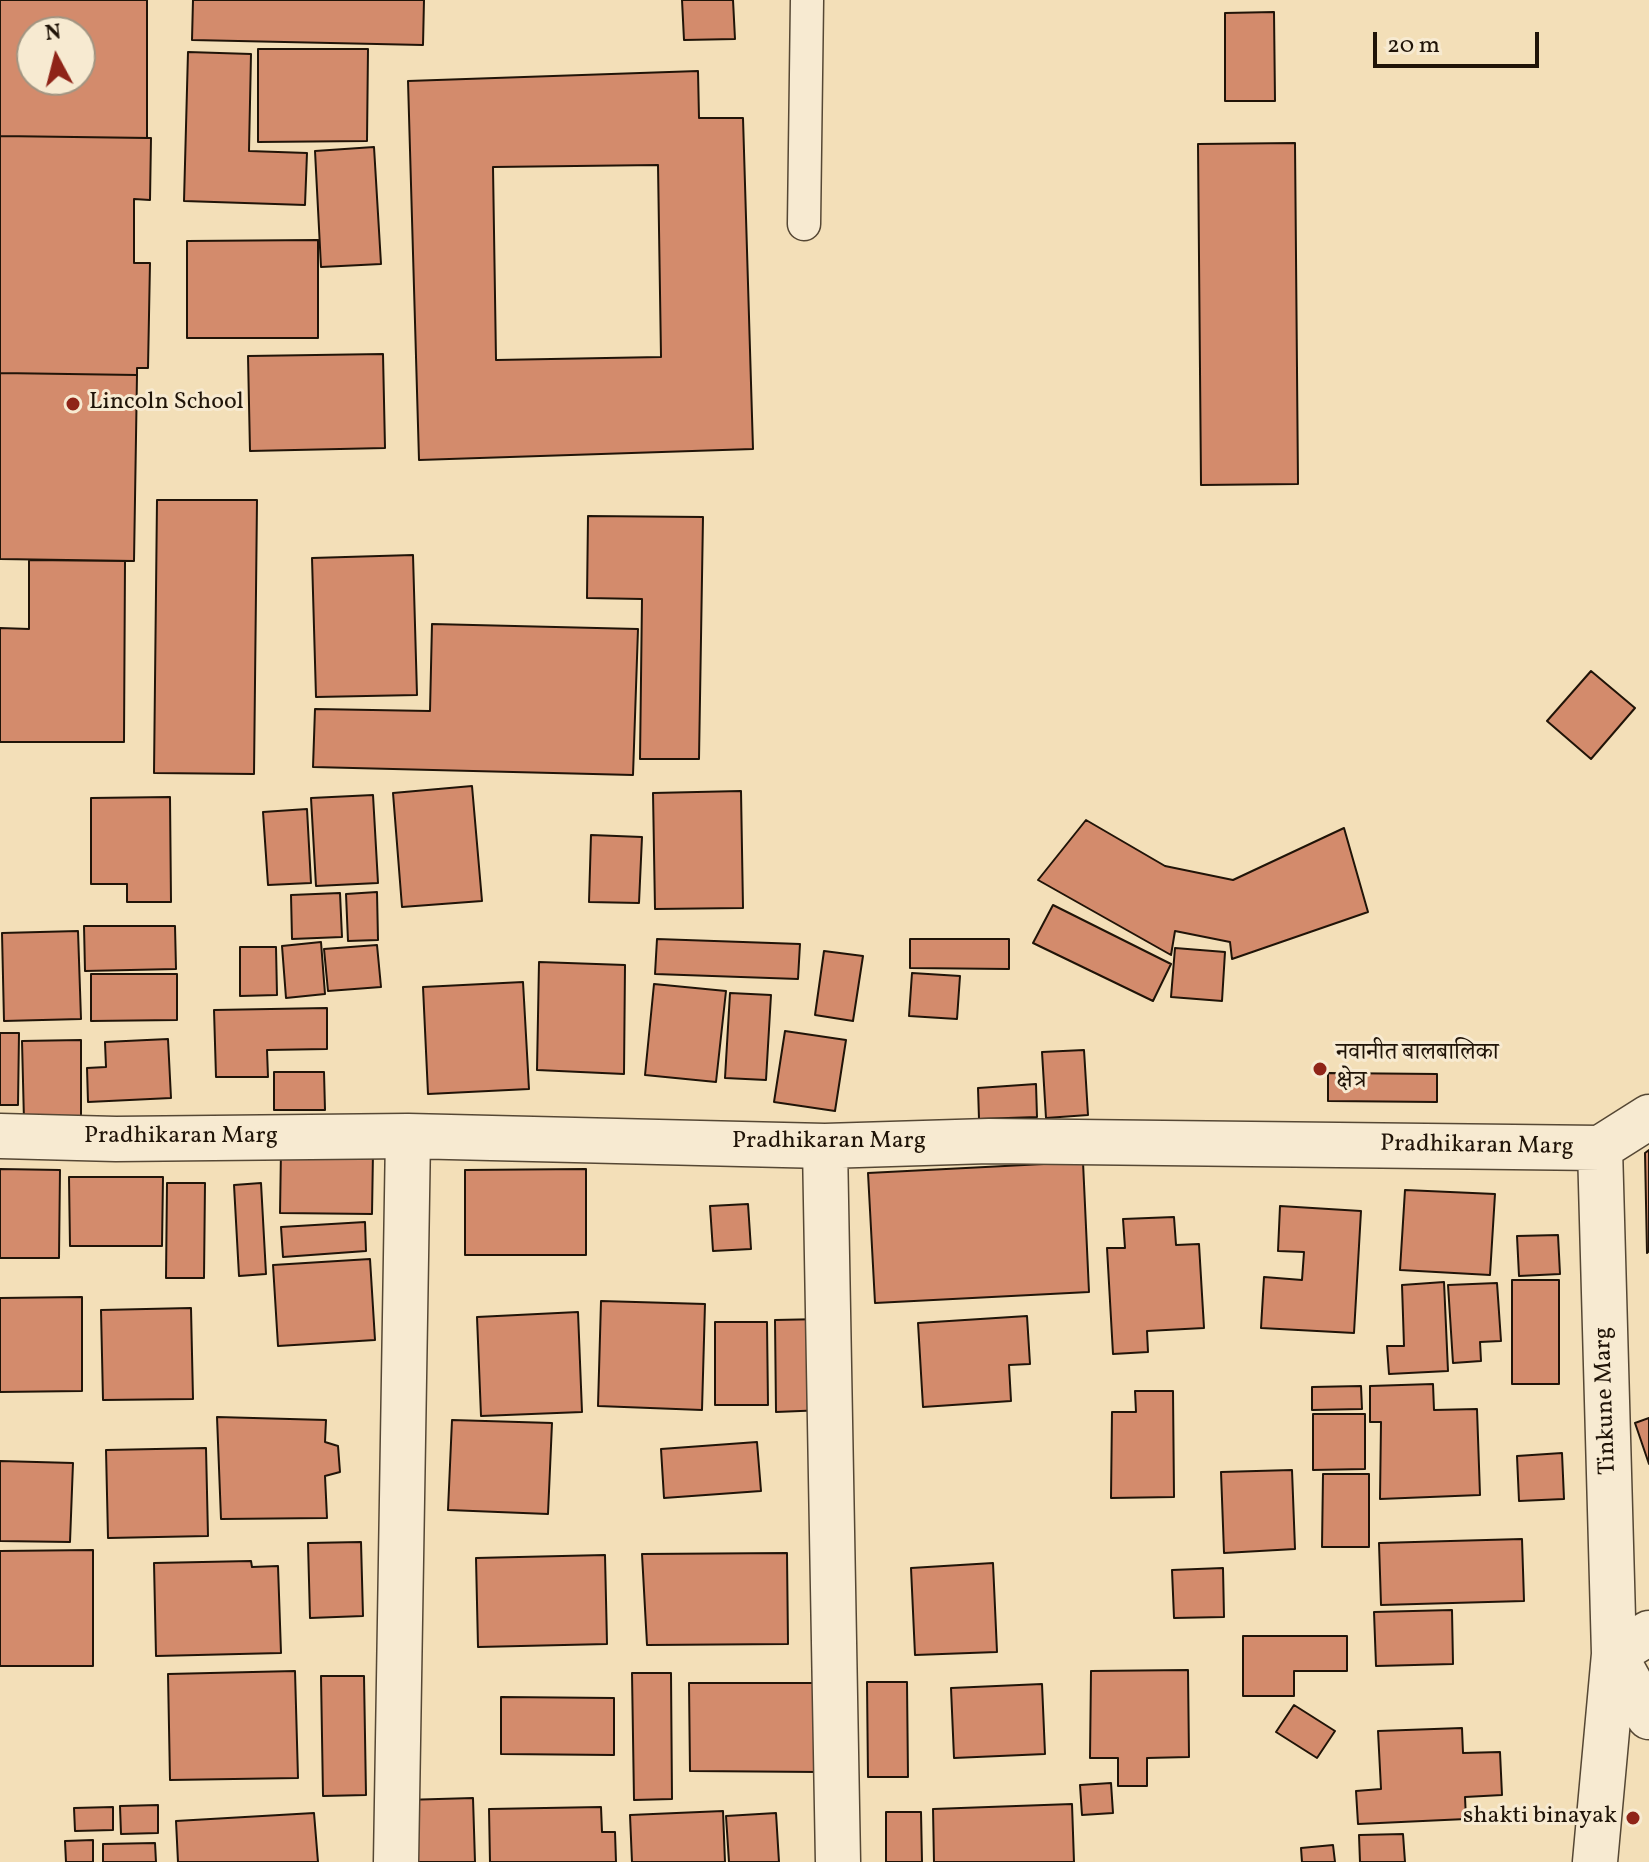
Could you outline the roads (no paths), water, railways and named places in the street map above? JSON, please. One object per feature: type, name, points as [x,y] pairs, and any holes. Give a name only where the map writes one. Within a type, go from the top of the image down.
[{"type":"street","name":"Pradhikaran Marg","points":[[0,1136],[116,1139],[408,1136],[825,1146],[989,1141],[1600,1148],[1649,1117]]},
{"type":"street","points":[[396,1862],[408,1136]]},
{"type":"street","points":[[825,1146],[838,1862]]},
{"type":"street","name":"Tinkune Marg","points":[[1600,1148],[1632,1644],[1649,1717]]},
{"type":"street","name":"Tinkune Marg","points":[[1595,1862],[1632,1644]]},
{"type":"lane","points":[[804,224],[807,0]]},
{"type":"place","name":"Lincoln School","points":[[73,404]]},
{"type":"place","name":"नवानीत बालबालिका क्षेत्र","points":[[1320,1069]]},
{"type":"place","name":"shakti binayak","points":[[1633,1818]]}]
